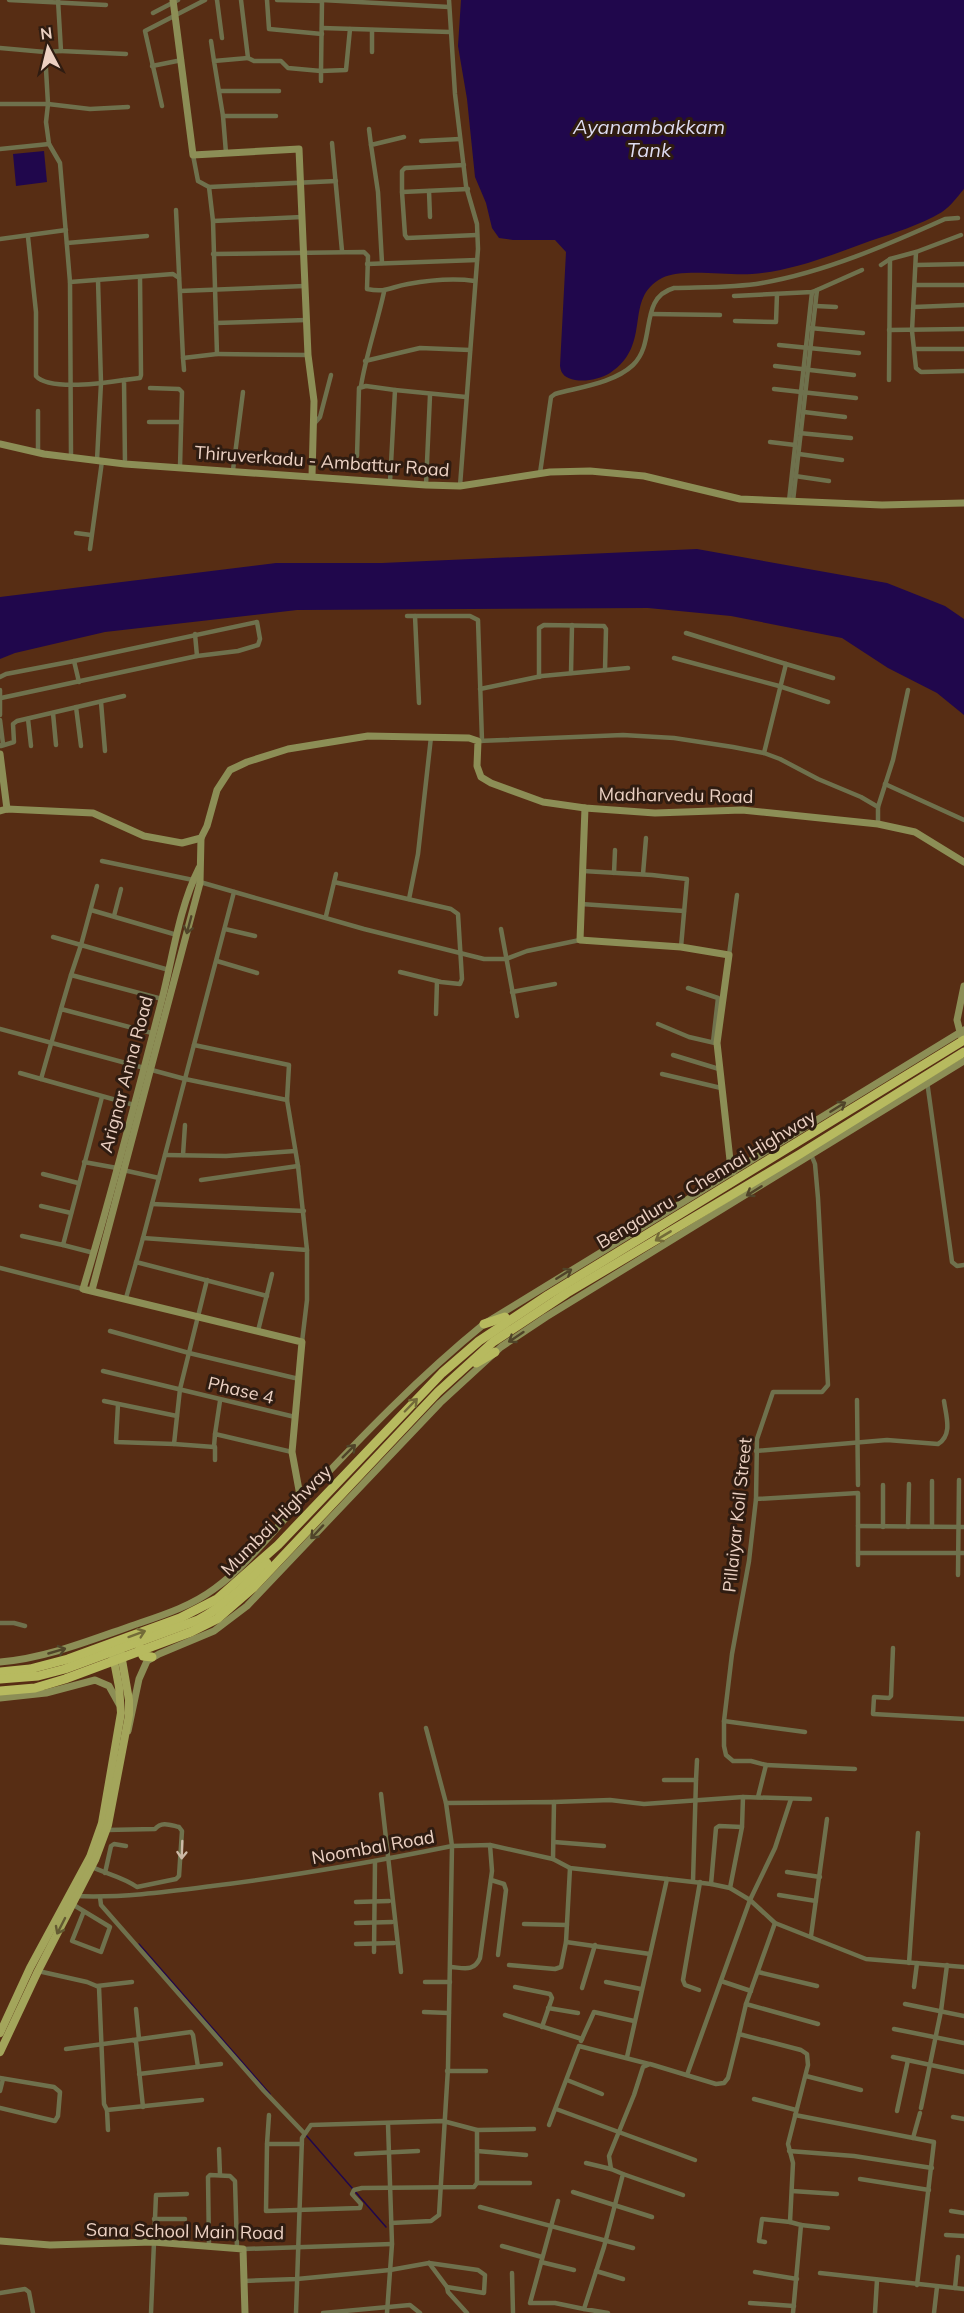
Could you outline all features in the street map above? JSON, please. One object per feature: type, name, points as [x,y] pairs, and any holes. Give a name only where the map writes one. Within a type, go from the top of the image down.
[{"type":"highway","name":"Bengaluru - Chennai Highway","points":[[471,1355],[499,1326],[963,1037]]},
{"type":"highway","name":"Bengaluru - Chennai Highway","points":[[471,1355],[522,1321],[810,1152],[927,1079],[964,1052]]},
{"type":"highway","points":[[484,1324],[501,1319],[558,1289]]},
{"type":"highway","points":[[455,1376],[495,1352]]},
{"type":"highway","points":[[0,1691],[34,1688],[87,1671],[148,1649],[204,1626],[222,1616],[239,1602],[455,1376],[471,1355]]},
{"type":"highway","name":"Mumbai Highway","points":[[0,1672],[30,1669],[54,1663],[180,1618],[217,1599],[244,1577],[299,1522],[442,1373],[471,1355]]},
{"type":"highway","points":[[440,1402],[442,1389]]},
{"type":"highway","points":[[0,1679],[53,1672],[116,1651],[148,1649],[221,1606],[262,1569],[299,1522]]},
{"type":"main road","points":[[0,2033],[72,1895],[90,1857],[102,1823],[121,1718],[116,1651]]},
{"type":"main road","points":[[0,2052],[72,1904],[72,1895],[92,1867],[106,1830],[126,1738],[129,1700],[116,1651]]},
{"type":"street","points":[[9,0],[106,5]]},
{"type":"street","points":[[162,106],[145,31],[205,0]]},
{"type":"street","points":[[216,0],[222,38]]},
{"type":"street","points":[[241,0],[248,58]]},
{"type":"street","points":[[267,0],[269,29],[450,32]]},
{"type":"street","points":[[277,0],[449,7]]},
{"type":"street","points":[[449,0],[460,139],[468,189],[475,213],[477,235],[460,486]]},
{"type":"street","points":[[58,1],[61,51]]},
{"type":"street","points":[[153,13],[175,1],[198,181],[209,187],[336,181]]},
{"type":"street","points":[[321,81],[322,1]]},
{"type":"street","points":[[214,61],[248,58],[254,62],[280,61],[288,68],[321,71],[346,70],[350,29]]},
{"type":"street","points":[[372,30],[372,52]]},
{"type":"street","points":[[211,40],[223,116],[226,153]]},
{"type":"street","points":[[0,48],[45,52],[126,54]]},
{"type":"street","points":[[45,52],[48,104],[46,122],[49,144],[60,163],[70,282],[71,457]]},
{"type":"street","points":[[152,66],[182,60]]},
{"type":"street","points":[[219,91],[279,91]]},
{"type":"street","points":[[0,104],[48,104],[90,109],[128,107]]},
{"type":"street","points":[[223,116],[276,116]]},
{"type":"street","points":[[369,129],[378,192],[382,263]]},
{"type":"street","points":[[371,145],[404,137]]},
{"type":"street","points":[[421,141],[460,139]]},
{"type":"street","points":[[332,143],[342,251]]},
{"type":"street","points":[[0,149],[49,144]]},
{"type":"street","points":[[193,155],[299,149],[308,355],[314,401],[312,476]]},
{"type":"street","points":[[464,165],[405,168],[402,171],[406,237],[477,235]]},
{"type":"street","points":[[209,187],[213,221],[213,290],[217,354]]},
{"type":"street","points":[[402,192],[468,189]]},
{"type":"street","points":[[429,191],[430,217]]},
{"type":"street","points":[[176,210],[184,370]]},
{"type":"street","points":[[213,221],[302,217]]},
{"type":"street","points":[[540,473],[551,397],[618,374],[632,366],[645,345],[654,302],[665,290],[741,285],[790,277],[845,259],[945,219],[958,218]]},
{"type":"street","points":[[0,239],[28,237],[66,230]]},
{"type":"street","points":[[881,265],[961,235]]},
{"type":"street","points":[[67,243],[147,236]]},
{"type":"street","points":[[28,237],[36,312],[36,376],[44,382],[101,384],[140,378],[140,278]]},
{"type":"street","points":[[213,254],[364,252],[368,256],[367,289],[384,292],[393,287],[441,280],[475,281]]},
{"type":"street","points":[[916,252],[912,331],[915,366],[918,371],[964,371]]},
{"type":"street","points":[[889,380],[890,260]]},
{"type":"street","points":[[368,264],[477,261]]},
{"type":"street","points":[[916,265],[964,264]]},
{"type":"street","points":[[734,296],[814,291],[862,270]]},
{"type":"street","points":[[70,282],[173,274],[179,278]]},
{"type":"street","points":[[90,549],[100,461],[101,384],[98,280]]},
{"type":"street","points":[[915,285],[964,285]]},
{"type":"street","points":[[180,291],[305,286]]},
{"type":"street","points":[[810,328],[816,306],[814,291]]},
{"type":"street","points":[[794,475],[799,454],[799,433],[814,291]]},
{"type":"street","points":[[357,456],[361,387],[365,362],[376,329],[384,292]]},
{"type":"street","points":[[735,321],[776,322],[777,294]]},
{"type":"street","points":[[914,307],[964,305]]},
{"type":"street","points":[[816,306],[836,307]]},
{"type":"street","points":[[651,314],[720,315]]},
{"type":"street","points":[[216,323],[306,320]]},
{"type":"street","points":[[810,328],[863,333]]},
{"type":"street","points":[[889,330],[964,329]]},
{"type":"street","points":[[778,345],[859,353]]},
{"type":"street","points":[[365,362],[420,348],[470,350]]},
{"type":"street","points":[[914,349],[964,349]]},
{"type":"street","points":[[183,358],[217,354],[308,355]]},
{"type":"street","points":[[775,366],[854,375]]},
{"type":"street","points":[[313,425],[320,417],[331,375]]},
{"type":"street","points":[[124,380],[125,464]]},
{"type":"street","points":[[361,387],[466,397]]},
{"type":"street","points":[[150,388],[181,390],[180,466]]},
{"type":"street","points":[[774,389],[856,398]]},
{"type":"street","points":[[390,482],[395,390]]},
{"type":"street","points":[[232,470],[243,392]]},
{"type":"street","points":[[791,501],[795,445],[804,412],[803,393]]},
{"type":"street","points":[[426,485],[430,395]]},
{"type":"street","points":[[38,411],[38,453]]},
{"type":"street","points":[[804,412],[845,417]]},
{"type":"street","points":[[149,422],[182,422]]},
{"type":"street","points":[[799,433],[851,438]]},
{"type":"street","points":[[770,442],[795,445]]},
{"type":"street","name":"Thiruverkadu - Ambattur Road","points":[[0,444],[38,453],[125,464],[180,466],[426,485],[460,486],[540,473],[590,471],[644,476],[740,499],[882,505],[964,503]]},
{"type":"street","points":[[799,454],[842,460]]},
{"type":"street","points":[[794,475],[829,481]]},
{"type":"street","points":[[76,533],[91,535]]},
{"type":"street","points":[[407,616],[475,617],[478,626],[480,741]]},
{"type":"street","points":[[415,616],[419,703]]},
{"type":"street","points":[[0,677],[257,622],[260,639],[258,645],[252,647],[197,656],[1,698]]},
{"type":"street","points":[[571,674],[572,625]]},
{"type":"street","points":[[539,677],[539,628],[544,626],[604,626],[606,629],[605,670]]},
{"type":"street","points":[[686,633],[833,678]]},
{"type":"street","points":[[195,634],[197,656]]},
{"type":"street","points":[[674,658],[779,686],[828,702]]},
{"type":"street","points":[[74,661],[79,681]]},
{"type":"street","points":[[764,753],[786,664]]},
{"type":"street","points":[[480,689],[539,677],[628,668]]},
{"type":"street","points":[[0,690],[0,715]]},
{"type":"street","points":[[878,824],[878,807],[893,760],[908,690]]},
{"type":"street","points":[[0,748],[14,742],[13,723],[124,696]]},
{"type":"street","points":[[101,702],[105,751]]},
{"type":"street","points":[[76,707],[81,746]]},
{"type":"street","points":[[53,713],[56,745]]},
{"type":"street","points":[[28,718],[31,746]]},
{"type":"street","points":[[0,720],[4,810],[93,813],[144,836],[182,843],[201,838],[207,826],[217,790],[230,770],[246,762],[288,749],[368,736],[469,738],[480,741],[623,735],[674,738],[764,753],[878,807]]},
{"type":"street","points":[[409,899],[418,854],[431,738]]},
{"type":"street","name":"Madharvedu Road","points":[[480,741],[477,769],[485,779],[543,802],[585,808],[654,813],[742,810],[878,824],[915,832],[964,862]]},
{"type":"street","points":[[885,784],[964,820]]},
{"type":"street","points":[[580,940],[585,808]]},
{"type":"street","name":"Arignar Anna Road","points":[[83,1289],[120,1169],[197,881],[201,838]]},
{"type":"street","points":[[643,874],[646,838]]},
{"type":"street","points":[[614,873],[615,850]]},
{"type":"street","points":[[102,861],[197,881],[461,954],[495,960],[580,940],[681,947],[729,955]]},
{"type":"street","points":[[584,871],[687,879],[681,947]]},
{"type":"street","points":[[326,916],[336,874]]},
{"type":"street","name":"Arignar Anna Road","points":[[92,1290],[134,1105],[147,1068],[152,1033],[177,935],[197,881]]},
{"type":"street","points":[[334,882],[451,909],[458,914],[462,979],[459,984],[400,972]]},
{"type":"street","points":[[41,1079],[97,886]]},
{"type":"street","points":[[114,916],[121,889]]},
{"type":"street","points":[[126,1298],[234,892]]},
{"type":"street","points":[[733,1172],[715,1043],[737,895]]},
{"type":"street","points":[[581,904],[684,911]]},
{"type":"street","points":[[91,910],[177,935]]},
{"type":"street","points":[[225,929],[255,936]]},
{"type":"street","points":[[501,929],[517,1016]]},
{"type":"street","points":[[53,937],[169,970]]},
{"type":"street","points":[[217,961],[257,973]]},
{"type":"street","points":[[71,975],[162,999]]},
{"type":"street","points":[[436,1014],[437,981]]},
{"type":"street","points":[[512,992],[555,984]]},
{"type":"street","points":[[0,1662],[28,1659],[66,1649],[196,1601],[215,1589],[236,1571],[348,1451],[441,1360],[484,1324],[733,1172],[963,1037],[957,1020],[964,986]]},
{"type":"street","points":[[688,988],[720,999]]},
{"type":"street","points":[[61,1009],[152,1033]]},
{"type":"street","points":[[658,1024],[689,1037],[715,1043]]},
{"type":"street","points":[[0,1029],[185,1079],[287,1100]]},
{"type":"street","points":[[194,1045],[289,1065],[287,1100],[298,1166],[307,1250],[308,1299],[292,1452],[301,1500]]},
{"type":"street","points":[[673,1055],[719,1068]]},
{"type":"street","points":[[964,1061],[927,1079],[952,1262],[957,1266],[964,1265]]},
{"type":"street","points":[[20,1073],[134,1105]]},
{"type":"street","points":[[662,1074],[721,1088]]},
{"type":"street","points":[[63,1245],[102,1097]]},
{"type":"street","points":[[183,1155],[185,1125]]},
{"type":"street","points":[[165,1155],[256,1155],[295,1151]]},
{"type":"street","points":[[126,1738],[148,1649],[214,1631],[247,1606],[440,1402],[495,1352],[546,1317],[810,1152]]},
{"type":"street","name":"Pillaiyar Koil Street","points":[[766,1765],[751,1761],[733,1761],[728,1758],[724,1746],[724,1721],[732,1654],[749,1561],[756,1499],[756,1451],[759,1431],[772,1393],[777,1391],[822,1392],[828,1384],[818,1198],[810,1152]]},
{"type":"street","points":[[84,1162],[159,1179]]},
{"type":"street","points":[[201,1180],[298,1166]]},
{"type":"street","points":[[43,1173],[78,1183]]},
{"type":"street","points":[[152,1204],[303,1211]]},
{"type":"street","points":[[41,1206],[71,1213]]},
{"type":"street","points":[[22,1236],[94,1253]]},
{"type":"street","points":[[143,1238],[307,1250]]},
{"type":"street","points":[[136,1262],[267,1296]]},
{"type":"street","points":[[0,1268],[302,1342]]},
{"type":"street","points":[[258,1331],[272,1274]]},
{"type":"street","name":"Phase 4","points":[[180,1389],[207,1280]]},
{"type":"street","points":[[110,1331],[189,1353],[299,1379]]},
{"type":"street","name":"Phase 4","points":[[103,1371],[220,1401],[295,1417]]},
{"type":"street","points":[[174,1444],[180,1389]]},
{"type":"street","points":[[857,1400],[858,1485]]},
{"type":"street","points":[[104,1401],[177,1416]]},
{"type":"street","points":[[215,1460],[215,1434],[220,1401]]},
{"type":"street","points":[[756,1451],[886,1440],[938,1444],[945,1440],[947,1434],[944,1401]]},
{"type":"street","points":[[118,1404],[117,1442],[215,1447]]},
{"type":"street","points":[[215,1434],[292,1452]]},
{"type":"street","points":[[958,1575],[961,1553],[959,1480]]},
{"type":"street","points":[[932,1481],[932,1527]]},
{"type":"street","points":[[908,1527],[909,1484]]},
{"type":"street","points":[[883,1485],[883,1527]]},
{"type":"street","points":[[756,1499],[858,1493],[858,1565]]},
{"type":"street","points":[[858,1527],[961,1527]]},
{"type":"street","points":[[858,1553],[961,1553]]},
{"type":"street","points":[[0,1623],[25,1626]]},
{"type":"street","points":[[892,1648],[891,1696],[889,1698],[874,1697],[873,1714],[964,1719]]},
{"type":"street","points":[[0,1698],[46,1693],[95,1680],[113,1690],[121,1718]]},
{"type":"street","points":[[724,1721],[805,1732]]},
{"type":"street","points":[[426,1728],[446,1803]]},
{"type":"street","points":[[693,1881],[697,1760]]},
{"type":"street","points":[[758,1797],[766,1765],[855,1769]]},
{"type":"street","points":[[664,1780],[696,1780]]},
{"type":"street","points":[[381,1794],[400,1972]]},
{"type":"street","points":[[730,1888],[742,1827],[743,1797]]},
{"type":"street","name":"Noombal Road","points":[[72,1895],[119,1897],[274,1878],[452,1846],[446,1803],[610,1800],[645,1804],[743,1797],[810,1799]]},
{"type":"street","points":[[687,2075],[750,1900],[775,1848],[791,1799]]},
{"type":"street","points":[[553,1859],[554,1802]]},
{"type":"street","points":[[811,1936],[827,1819]]},
{"type":"street","points":[[92,1867],[128,1880],[137,1887],[176,1879],[180,1873],[182,1831],[180,1827],[162,1824],[155,1829],[106,1830]]},
{"type":"street","points":[[711,1884],[716,1828],[718,1826],[742,1827]]},
{"type":"street","points":[[909,1963],[918,1833]]},
{"type":"street","points":[[554,1842],[604,1846]]},
{"type":"street","points":[[105,1873],[111,1846],[114,1844],[126,1846]]},
{"type":"street","points":[[451,1967],[471,1969],[478,1963],[491,1880],[490,1845]]},
{"type":"street","points":[[391,2223],[431,2221],[439,2215],[451,1967],[452,1846],[490,1845],[553,1859],[570,1868],[693,1881],[730,1888],[750,1900],[775,1923],[866,1959],[964,1967]]},
{"type":"street","points":[[374,1953],[375,1861]]},
{"type":"street","points":[[509,1965],[558,1969],[563,1964],[570,1868]]},
{"type":"street","points":[[787,1872],[820,1877]]},
{"type":"street","points":[[627,2057],[667,1879]]},
{"type":"street","points":[[491,1880],[504,1884],[506,1890],[498,1955]]},
{"type":"street","points":[[699,1990],[685,1985],[683,1980],[700,1882]]},
{"type":"street","points":[[779,1894],[816,1901]]},
{"type":"street","points":[[100,1897],[101,1905],[264,2091],[304,2133]]},
{"type":"street","points":[[356,1902],[389,1900]]},
{"type":"street","points":[[72,1904],[84,1911],[111,1928],[101,1952],[72,1941],[84,1911]]},
{"type":"street","points":[[356,1923],[392,1922]]},
{"type":"street","points":[[579,2046],[627,2057],[716,2084],[724,2083],[728,2079],[746,2004],[775,1923]]},
{"type":"street","points":[[524,1924],[567,1925]]},
{"type":"street","points":[[566,1942],[650,1954]]},
{"type":"street","points":[[356,1944],[394,1943]]},
{"type":"street","points":[[582,1988],[594,1945]]},
{"type":"street","points":[[914,1987],[917,1963]]},
{"type":"street","points":[[913,2138],[941,2012],[947,1965]]},
{"type":"street","points":[[38,1971],[97,1986],[132,1982]]},
{"type":"street","points":[[758,1972],[817,1986]]},
{"type":"street","points":[[721,1981],[751,1991]]},
{"type":"street","points":[[425,1982],[450,1982]]},
{"type":"street","points":[[606,1982],[641,1989]]},
{"type":"street","points":[[97,1986],[100,2000],[104,2104],[107,2110],[108,2130]]},
{"type":"street","points":[[516,1986],[550,1994],[552,1998],[542,2027]]},
{"type":"street","points":[[746,2004],[818,2024]]},
{"type":"street","points":[[904,2004],[964,2016]]},
{"type":"street","points":[[548,2008],[578,2013]]},
{"type":"street","points":[[136,2009],[136,2042],[143,2107]]},
{"type":"street","points":[[424,2012],[449,2013]]},
{"type":"street","points":[[549,2125],[594,2012],[634,2021]]},
{"type":"street","points":[[505,2015],[582,2039]]},
{"type":"street","points":[[894,2029],[964,2043]]},
{"type":"street","points":[[66,2049],[191,2032],[198,2067]]},
{"type":"street","points":[[739,2034],[801,2050],[807,2054],[806,2076],[788,2144],[793,2163],[790,2222]]},
{"type":"street","points":[[893,2057],[964,2072]]},
{"type":"street","points":[[897,2111],[908,2060]]},
{"type":"street","points":[[139,2074],[221,2064]]},
{"type":"street","points":[[611,2169],[609,2156],[617,2133],[634,2095],[643,2067],[650,2064]]},
{"type":"street","points":[[447,2071],[486,2071]]},
{"type":"street","points":[[806,2076],[861,2090]]},
{"type":"street","points":[[0,2091],[2,2078],[59,2089],[60,2092],[58,2116],[55,2121],[0,2108]]},
{"type":"street","points":[[567,2080],[602,2094]]},
{"type":"street","points":[[754,2099],[795,2113],[934,2142],[917,2285]]},
{"type":"street","points":[[107,2110],[202,2100]]},
{"type":"street","points":[[556,2109],[695,2160]]},
{"type":"street","points":[[269,2115],[266,2211],[358,2208],[361,2204],[352,2194],[354,2190],[362,2188],[474,2187],[477,2183],[477,2130]]},
{"type":"street","points":[[953,2117],[964,2119]]},
{"type":"street","points":[[296,2313],[302,2144],[304,2133],[311,2125],[444,2121],[477,2130],[534,2129]]},
{"type":"street","points":[[387,2310],[392,2244],[388,2124]]},
{"type":"street","points":[[267,2144],[302,2144]]},
{"type":"street","points":[[219,2149],[220,2175]]},
{"type":"street","points":[[356,2154],[418,2151]]},
{"type":"street","points":[[477,2151],[526,2156]]},
{"type":"street","points":[[789,2151],[854,2156],[932,2168]]},
{"type":"street","points":[[586,2163],[611,2169],[683,2195]]},
{"type":"street","points":[[584,2309],[623,2174]]},
{"type":"street","points":[[209,2247],[207,2180],[210,2175],[230,2176],[235,2181],[245,2313]]},
{"type":"street","points":[[860,2179],[929,2190]]},
{"type":"street","points":[[477,2183],[530,2183]]},
{"type":"street","points":[[792,2191],[837,2194]]},
{"type":"street","points":[[573,2192],[652,2217]]},
{"type":"street","points":[[151,2313],[156,2195],[187,2193]]},
{"type":"street","points":[[558,2201],[530,2303],[555,2303],[608,2313]]},
{"type":"street","points":[[480,2206],[633,2248]]},
{"type":"street","points":[[951,2211],[964,2213]]},
{"type":"street","points":[[154,2219],[185,2219]]},
{"type":"street","points":[[765,2242],[759,2241],[762,2219],[828,2228]]},
{"type":"street","points":[[794,2313],[801,2225]]},
{"type":"street","points":[[946,2235],[964,2236]]},
{"type":"street","name":"Sana School Main Road","points":[[0,2241],[50,2245],[153,2242],[240,2249],[392,2244]]},
{"type":"street","points":[[502,2246],[574,2270]]},
{"type":"street","points":[[955,2288],[958,2257]]},
{"type":"street","points":[[244,2281],[297,2279],[390,2270],[429,2263],[478,2270],[485,2274],[484,2293],[447,2287]]},
{"type":"street","points":[[429,2263],[447,2287],[448,2292],[467,2313]]},
{"type":"street","points":[[596,2271],[623,2279]]},
{"type":"street","points":[[755,2272],[797,2279]]},
{"type":"street","points":[[512,2273],[513,2313]]},
{"type":"street","points":[[820,2273],[964,2289]]},
{"type":"street","points":[[875,2313],[877,2280]]},
{"type":"street","points":[[934,2313],[937,2287]]},
{"type":"street","points":[[0,2293],[25,2289],[29,2292],[33,2313]]},
{"type":"street","points":[[750,2303],[794,2306]]},
{"type":"street","points":[[323,2313],[387,2310],[410,2305],[420,2313]]},
{"type":"water","name":"Ayanambakkam Tank","points":[[461,0],[964,0],[964,189],[945,210],[925,221],[812,262],[782,270],[752,274],[681,273],[662,278],[650,287],[643,298],[631,349],[623,361],[610,373],[597,378],[584,381],[569,378],[564,376],[560,366],[566,252],[555,240],[499,238],[492,228],[486,203],[475,177],[467,99],[458,46]]},
{"type":"water","points":[[44,151],[47,182],[16,186],[13,154]]},
{"type":"water","points":[[697,549],[887,583],[945,606],[964,619],[964,715],[937,693],[888,668],[842,638],[731,616],[648,608],[297,610],[105,632],[15,653],[0,659],[0,597],[276,563],[382,563]]},
{"type":"waterway","points":[[139,1944],[270,2094]]},
{"type":"waterway","points":[[305,2134],[386,2227]]}]
